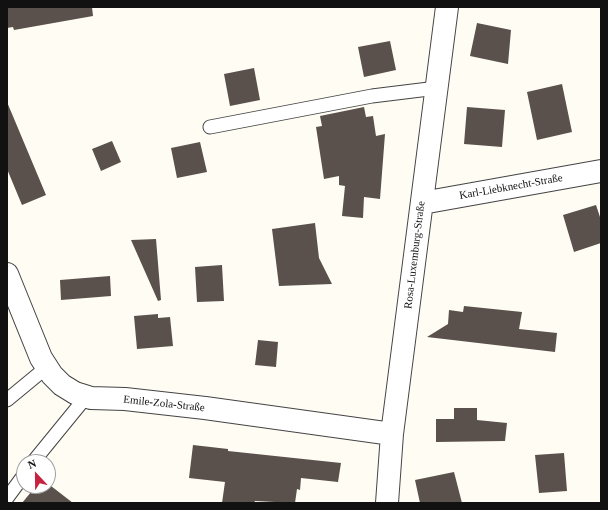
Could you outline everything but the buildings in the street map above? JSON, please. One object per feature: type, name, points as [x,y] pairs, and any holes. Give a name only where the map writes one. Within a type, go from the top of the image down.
[{"type":"street","name":"Rosa-Luxemburg-Straße","points":[[386,503],[392,434],[447,7]]},
{"type":"street","name":"Karl-Liebknecht-Straße","points":[[422,203],[601,171]]},
{"type":"street","name":"Emile-Zola-Straße","points":[[7,274],[41,358],[62,385],[75,393],[86,397],[125,399],[205,408],[392,434]]},
{"type":"lane","points":[[210,127],[372,96],[437,88]]},
{"type":"lane","points":[[7,400],[47,367]]},
{"type":"lane","points":[[40,454],[86,397]]},
{"type":"lane","points":[[7,498],[16,486]]}]
